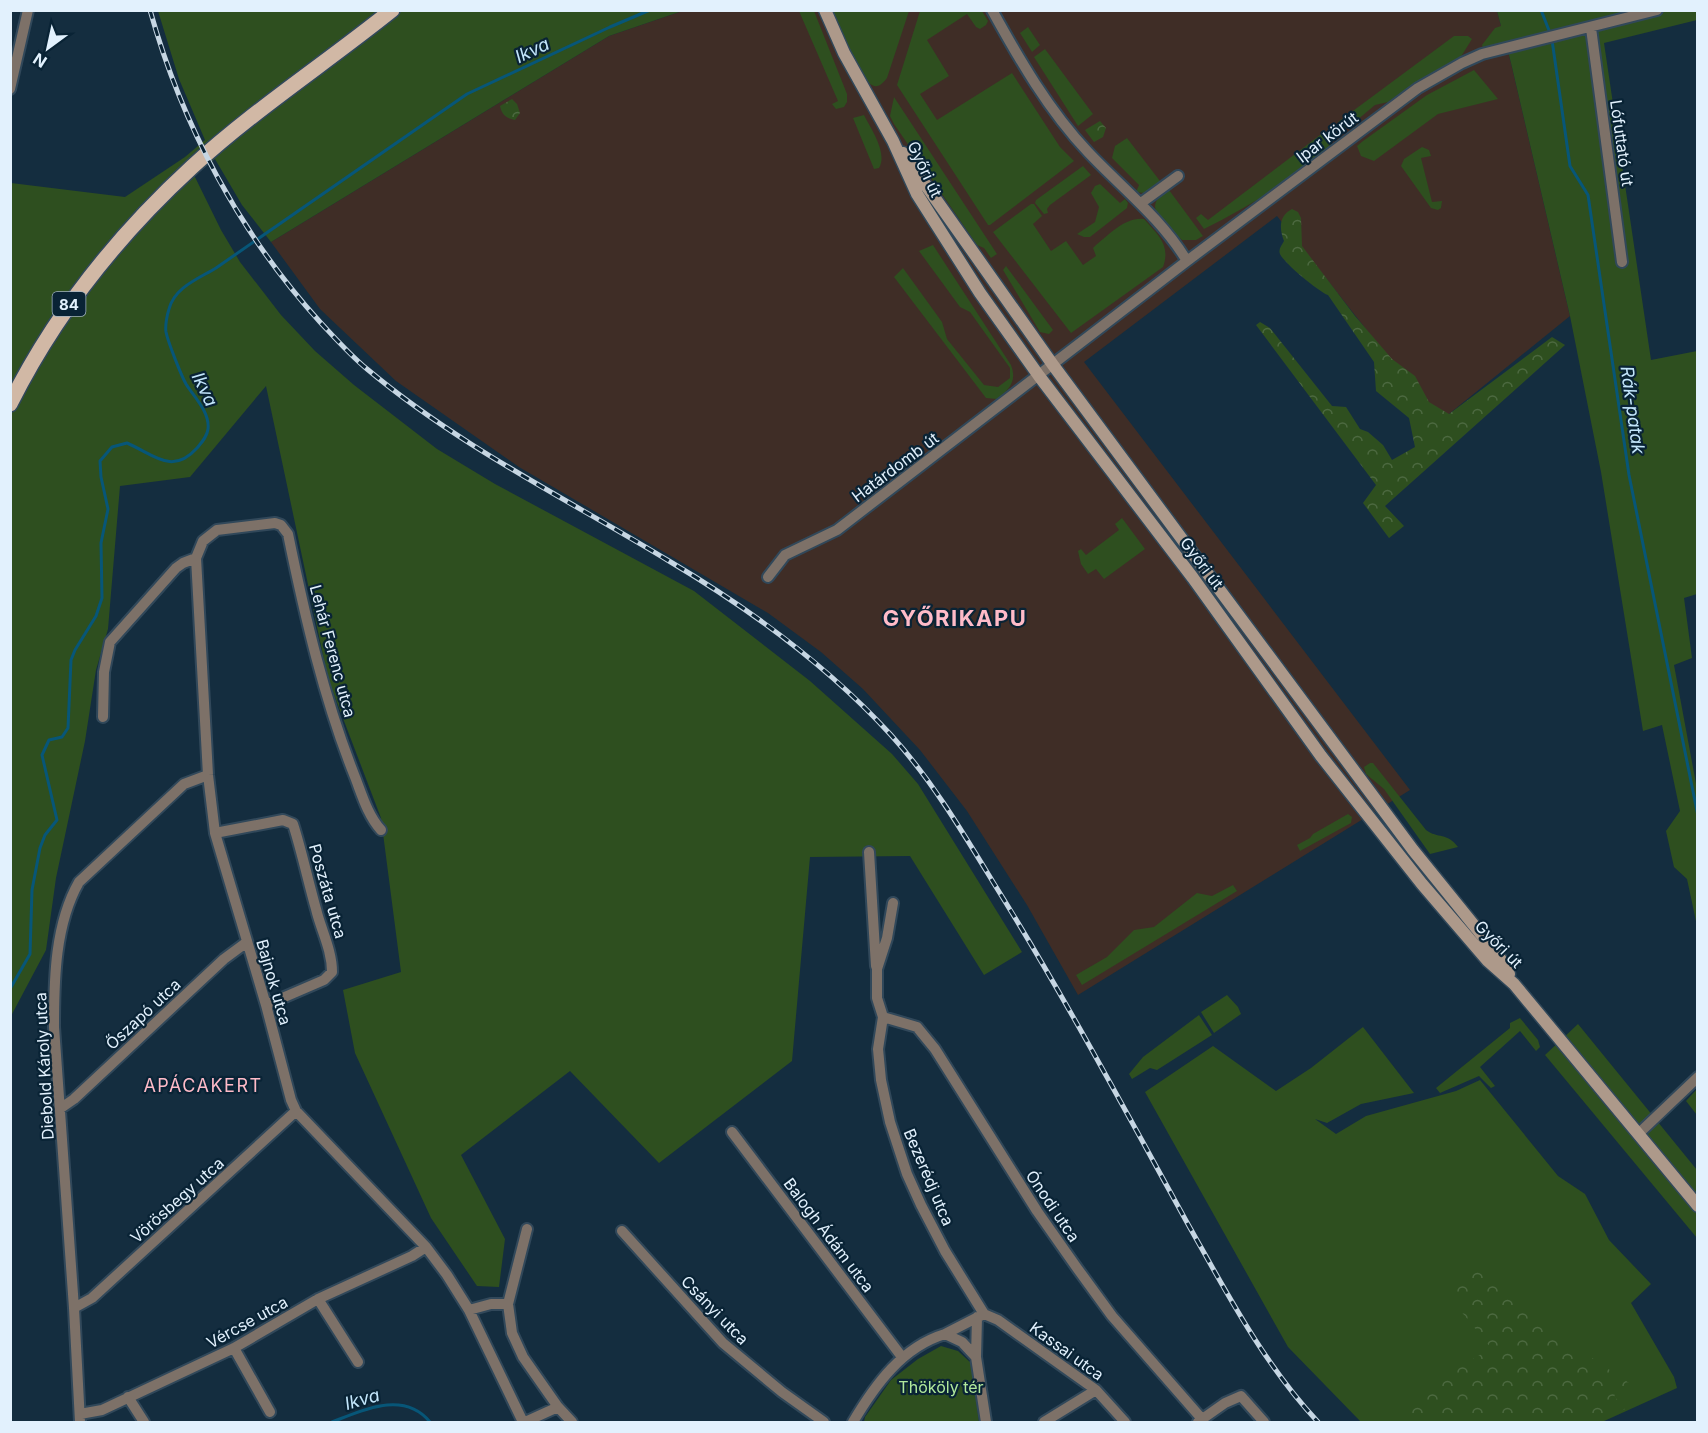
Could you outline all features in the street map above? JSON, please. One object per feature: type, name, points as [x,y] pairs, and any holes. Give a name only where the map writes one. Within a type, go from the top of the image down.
[{"type":"main road","name":"84","points":[[10,404],[58,319],[82,286],[143,214],[193,166],[249,119],[392,10]]},
{"type":"main road","name":"Győri út","points":[[825,10],[849,62],[893,141],[928,213],[980,293],[1039,376],[1193,578],[1321,756],[1422,884],[1488,961],[1514,984],[1698,1206]]},
{"type":"main road","name":"Győri út","points":[[893,141],[913,165],[1053,365],[1413,850],[1498,955],[1514,984]]},
{"type":"street","points":[[10,89],[28,10]]},
{"type":"street","points":[[992,10],[1027,70],[1063,123],[1089,153],[1142,203],[1179,247],[1187,261]]},
{"type":"street","name":"Ipar körút","points":[[1053,365],[1187,261],[1418,88],[1482,54],[1657,10]]},
{"type":"street","name":"Lófuttató út","points":[[1591,28],[1622,262]]},
{"type":"street","points":[[1142,203],[1178,176]]},
{"type":"street","name":"Határdomb út","points":[[768,577],[785,555],[837,530],[1053,365]]},
{"type":"street","name":"Lehár Ferenc utca","points":[[196,558],[203,541],[217,530],[275,523],[281,525],[288,534],[322,680],[348,759],[373,821],[381,830]]},
{"type":"street","points":[[103,717],[105,672],[110,642],[176,568],[196,558]]},
{"type":"street","name":"Bajnok utca","points":[[196,558],[208,775],[215,833],[266,1005],[286,1087],[296,1111],[426,1247],[469,1310],[524,1422]]},
{"type":"street","name":"Diebold Károly utca","points":[[80,1418],[54,1027],[54,991],[62,934],[70,897],[79,882],[184,784],[208,775]]},
{"type":"street","name":"Poszáta utca","points":[[215,833],[283,820],[293,824],[297,837],[316,913],[332,958],[332,972],[324,980],[266,1005]]},
{"type":"street","name":"Bezerédj utca","points":[[869,852],[877,999],[883,1017],[878,1049],[881,1080],[890,1122],[921,1205],[980,1315]]},
{"type":"street","name":"Bezerédj utca","points":[[877,969],[887,938],[893,903]]},
{"type":"street","name":"Őszapó utca","points":[[61,1108],[74,1099],[224,959],[247,942]]},
{"type":"street","name":"Ónodi utca","points":[[883,1017],[917,1027],[940,1058],[1037,1212],[1077,1268],[1112,1316],[1200,1421]]},
{"type":"street","points":[[1638,1134],[1698,1077]]},
{"type":"street","name":"Vörösbegy utca","points":[[74,1308],[92,1298],[296,1111]]},
{"type":"street","name":"Balogh Ádám utca","points":[[732,1131],[902,1358]]},
{"type":"street","points":[[527,1229],[508,1304],[512,1334],[523,1357],[558,1407],[572,1422]]},
{"type":"street","name":"Csányi utca","points":[[622,1231],[723,1343],[782,1392],[824,1422]]},
{"type":"street","name":"Vércse utca","points":[[80,1418],[102,1410],[234,1348],[318,1299],[426,1247]]},
{"type":"street","points":[[318,1299],[358,1362]]},
{"type":"street","points":[[469,1310],[491,1304],[508,1304]]},
{"type":"street","points":[[853,1422],[871,1394],[902,1358],[915,1348],[980,1315]]},
{"type":"street","points":[[980,1315],[976,1357],[986,1422]]},
{"type":"street","name":"Kassai utca","points":[[980,1315],[998,1320],[1096,1390],[1125,1422]]},
{"type":"street","points":[[945,1334],[962,1342],[976,1357]]},
{"type":"street","points":[[234,1348],[270,1412]]},
{"type":"street","points":[[1044,1422],[1096,1390]]},
{"type":"street","points":[[1200,1421],[1225,1403],[1241,1396],[1264,1422]]},
{"type":"street","points":[[128,1397],[144,1422]]},
{"type":"street","points":[[524,1422],[558,1407]]},
{"type":"shaded area","points":[[682,11],[1497,11],[1570,316],[1439,422],[1277,216],[1084,362],[1410,790],[1078,995],[1027,905],[967,811],[920,750],[863,689],[821,652],[768,613],[519,467],[396,381],[320,309],[271,242],[609,36]]},
{"type":"green space","points":[[158,11],[682,11],[609,36],[271,242],[242,205],[215,159],[194,175],[221,230],[240,262],[281,315],[315,351],[354,385],[437,449],[495,484],[694,591],[810,681],[892,754],[918,784],[1022,952],[984,975],[910,856],[810,857],[792,1061],[659,1163],[570,1071],[461,1155],[505,1239],[499,1287],[477,1286],[431,1218],[355,1053],[343,990],[401,972],[381,818],[328,679],[266,386],[190,477],[120,486],[108,629],[96,670],[85,741],[56,878],[46,950],[11,1016],[11,183],[125,197],[185,157],[205,140],[179,79]]},
{"type":"green space","points":[[799,11],[814,11],[847,94],[844,107],[836,109],[832,104],[838,101]]},
{"type":"green space","points":[[831,11],[909,11],[887,78],[880,85],[872,85],[862,73]]},
{"type":"green space","points":[[920,11],[982,11],[988,21],[980,29],[967,14],[927,40],[949,76],[920,94],[937,120],[1012,73],[1060,147],[1074,161],[990,225],[897,85]]},
{"type":"green space","points":[[1497,11],[1697,11],[1697,20],[1604,43],[1651,360],[1697,351],[1697,594],[1684,598],[1692,658],[1674,665],[1697,789],[1697,926],[1687,879],[1674,867],[1666,831],[1680,811],[1662,725],[1643,731],[1601,472],[1570,316],[1511,63],[1506,44],[1483,49],[1482,45],[1495,28],[1501,26]]},
{"type":"green space","points":[[1028,27],[1040,45],[1032,52],[1020,33]]},
{"type":"green space","points":[[1454,36],[1468,36],[1472,39],[1462,55],[1451,64],[1419,80],[1388,102],[1375,105],[1350,126],[1344,128],[1338,122]]},
{"type":"green space","points":[[1045,49],[1093,114],[1078,126],[1034,57]]},
{"type":"green space","points":[[1474,70],[1498,99],[1438,114],[1374,161],[1361,156],[1357,146],[1363,141],[1427,95]]},
{"type":"green space","points":[[894,97],[997,254],[991,258],[984,248],[977,245],[894,124],[890,116]]},
{"type":"green space","points":[[512,99],[517,104],[520,113],[515,120],[505,116],[500,106]]},
{"type":"green space","points":[[864,115],[880,148],[879,168],[874,169],[853,118]]},
{"type":"green space","points":[[1100,121],[1106,128],[1103,137],[1094,142],[1085,130]]},
{"type":"green space","points":[[1324,132],[1331,144],[1317,157],[1287,181],[1204,229],[1196,218],[1201,214],[1208,220]]},
{"type":"green space","points":[[1127,138],[1160,181],[1144,193],[1136,192],[1139,185],[1112,158],[1115,146]]},
{"type":"green space","points":[[1422,147],[1429,150],[1431,156],[1421,158],[1432,202],[1442,201],[1441,208],[1438,210],[1431,208],[1401,166],[1404,159]]},
{"type":"green space","points":[[1083,166],[1091,175],[1050,205],[1047,209],[1048,213],[1044,214],[1035,203],[1036,200]]},
{"type":"green space","points":[[1100,184],[1120,203],[1125,199],[1128,203],[1127,208],[1090,237],[1084,237],[1077,234],[1095,222],[1099,207],[1091,193],[1095,186]]},
{"type":"green space","points":[[1169,190],[1203,236],[1196,240],[1182,240],[1159,216],[1155,205],[1157,200]]},
{"type":"green space","points":[[1034,204],[1042,216],[1033,224],[1051,251],[1066,241],[1083,265],[1096,256],[1093,248],[1112,231],[1124,223],[1144,219],[1164,246],[1163,267],[1071,333],[993,232]]},
{"type":"green space","points":[[1292,209],[1298,212],[1301,218],[1302,246],[1355,316],[1392,359],[1415,376],[1429,402],[1449,414],[1552,337],[1565,345],[1385,506],[1404,526],[1389,538],[1363,503],[1376,485],[1256,325],[1260,322],[1270,328],[1332,406],[1346,407],[1360,429],[1368,432],[1383,445],[1392,460],[1415,447],[1409,418],[1376,391],[1374,362],[1328,295],[1302,277],[1280,254],[1284,241],[1281,232],[1282,219]]},
{"type":"green space","points":[[933,245],[1011,365],[1013,380],[1006,392],[997,399],[986,398],[894,277],[903,268],[942,322],[947,339],[984,385],[998,387],[1010,378],[1010,368],[970,312],[960,307],[919,251]]},
{"type":"green space","points":[[1006,266],[1053,330],[1049,334],[1040,332],[1003,270]]},
{"type":"green space","points":[[1122,518],[1145,549],[1104,579],[1096,569],[1088,574],[1081,564],[1078,551],[1081,549],[1086,555],[1119,530],[1115,524]]},
{"type":"green space","points":[[1373,763],[1426,830],[1450,839],[1458,847],[1430,854],[1384,789],[1366,774],[1364,767]]},
{"type":"green space","points":[[1348,814],[1352,817],[1351,823],[1300,851],[1297,845]]},
{"type":"green space","points":[[1233,885],[1237,891],[1082,985],[1076,975],[1107,957],[1134,930],[1154,927],[1197,893],[1212,896]]},
{"type":"green space","points":[[1227,995],[1241,1014],[1214,1033],[1201,1012]]},
{"type":"green space","points":[[1199,1015],[1212,1035],[1157,1070],[1150,1068],[1132,1079],[1129,1074],[1143,1057]]},
{"type":"green space","points":[[1520,1018],[1538,1040],[1540,1047],[1536,1051],[1520,1031],[1480,1067],[1495,1086],[1491,1088],[1479,1076],[1440,1093],[1436,1088],[1510,1028],[1510,1023]]},
{"type":"green space","points":[[1578,1024],[1697,1170],[1697,1238],[1545,1055]]},
{"type":"green space","points":[[1363,1027],[1414,1093],[1361,1104],[1327,1123],[1315,1119],[1336,1134],[1366,1116],[1456,1091],[1480,1080],[1558,1176],[1585,1194],[1609,1240],[1651,1284],[1631,1303],[1674,1377],[1677,1388],[1602,1422],[1361,1422],[1288,1347],[1145,1092],[1213,1046],[1276,1091],[1311,1068]]},
{"type":"green space","points":[[1697,1089],[1697,1115],[1686,1101]]},
{"type":"green space","points":[[1471,1262],[1533,1318],[1629,1383],[1614,1396],[1625,1409],[1599,1422],[1481,1422],[1474,1416],[1468,1422],[1398,1422],[1442,1378],[1491,1348],[1451,1299]]},
{"type":"green space","name":"Thököly tér","points":[[941,1346],[958,1351],[971,1363],[979,1422],[864,1422],[865,1417],[891,1380],[918,1359]]},
{"type":"waterway","name":"Ikva","points":[[10,989],[30,954],[32,890],[40,848],[45,835],[57,820],[42,755],[49,740],[62,737],[68,728],[71,660],[96,616],[102,598],[101,543],[108,509],[100,461],[112,447],[127,443],[162,460],[179,461],[197,448],[207,432],[207,417],[186,384],[167,337],[166,320],[172,301],[188,284],[216,268],[467,94],[650,10]]},
{"type":"waterway","name":"Rák-patak","points":[[1541,10],[1550,33]]},
{"type":"waterway","name":"Rák-patak","points":[[1552,40],[1570,166],[1588,195],[1629,475],[1698,816]]},
{"type":"waterway","name":"Ikva","points":[[332,1422],[370,1408],[396,1405],[420,1412],[430,1422]]},
{"type":"railway","points":[[150,10],[179,95],[197,136],[239,215],[291,288],[349,352],[402,397],[439,423],[514,471],[699,579],[758,619],[841,685],[906,752],[958,825],[1019,924],[1248,1328],[1281,1377],[1318,1422]]},
{"type":"district","name":"GYŐRIKAPU","points":[[955,618]]},
{"type":"district","name":"APÁCAKERT","points":[[203,1085]]}]
